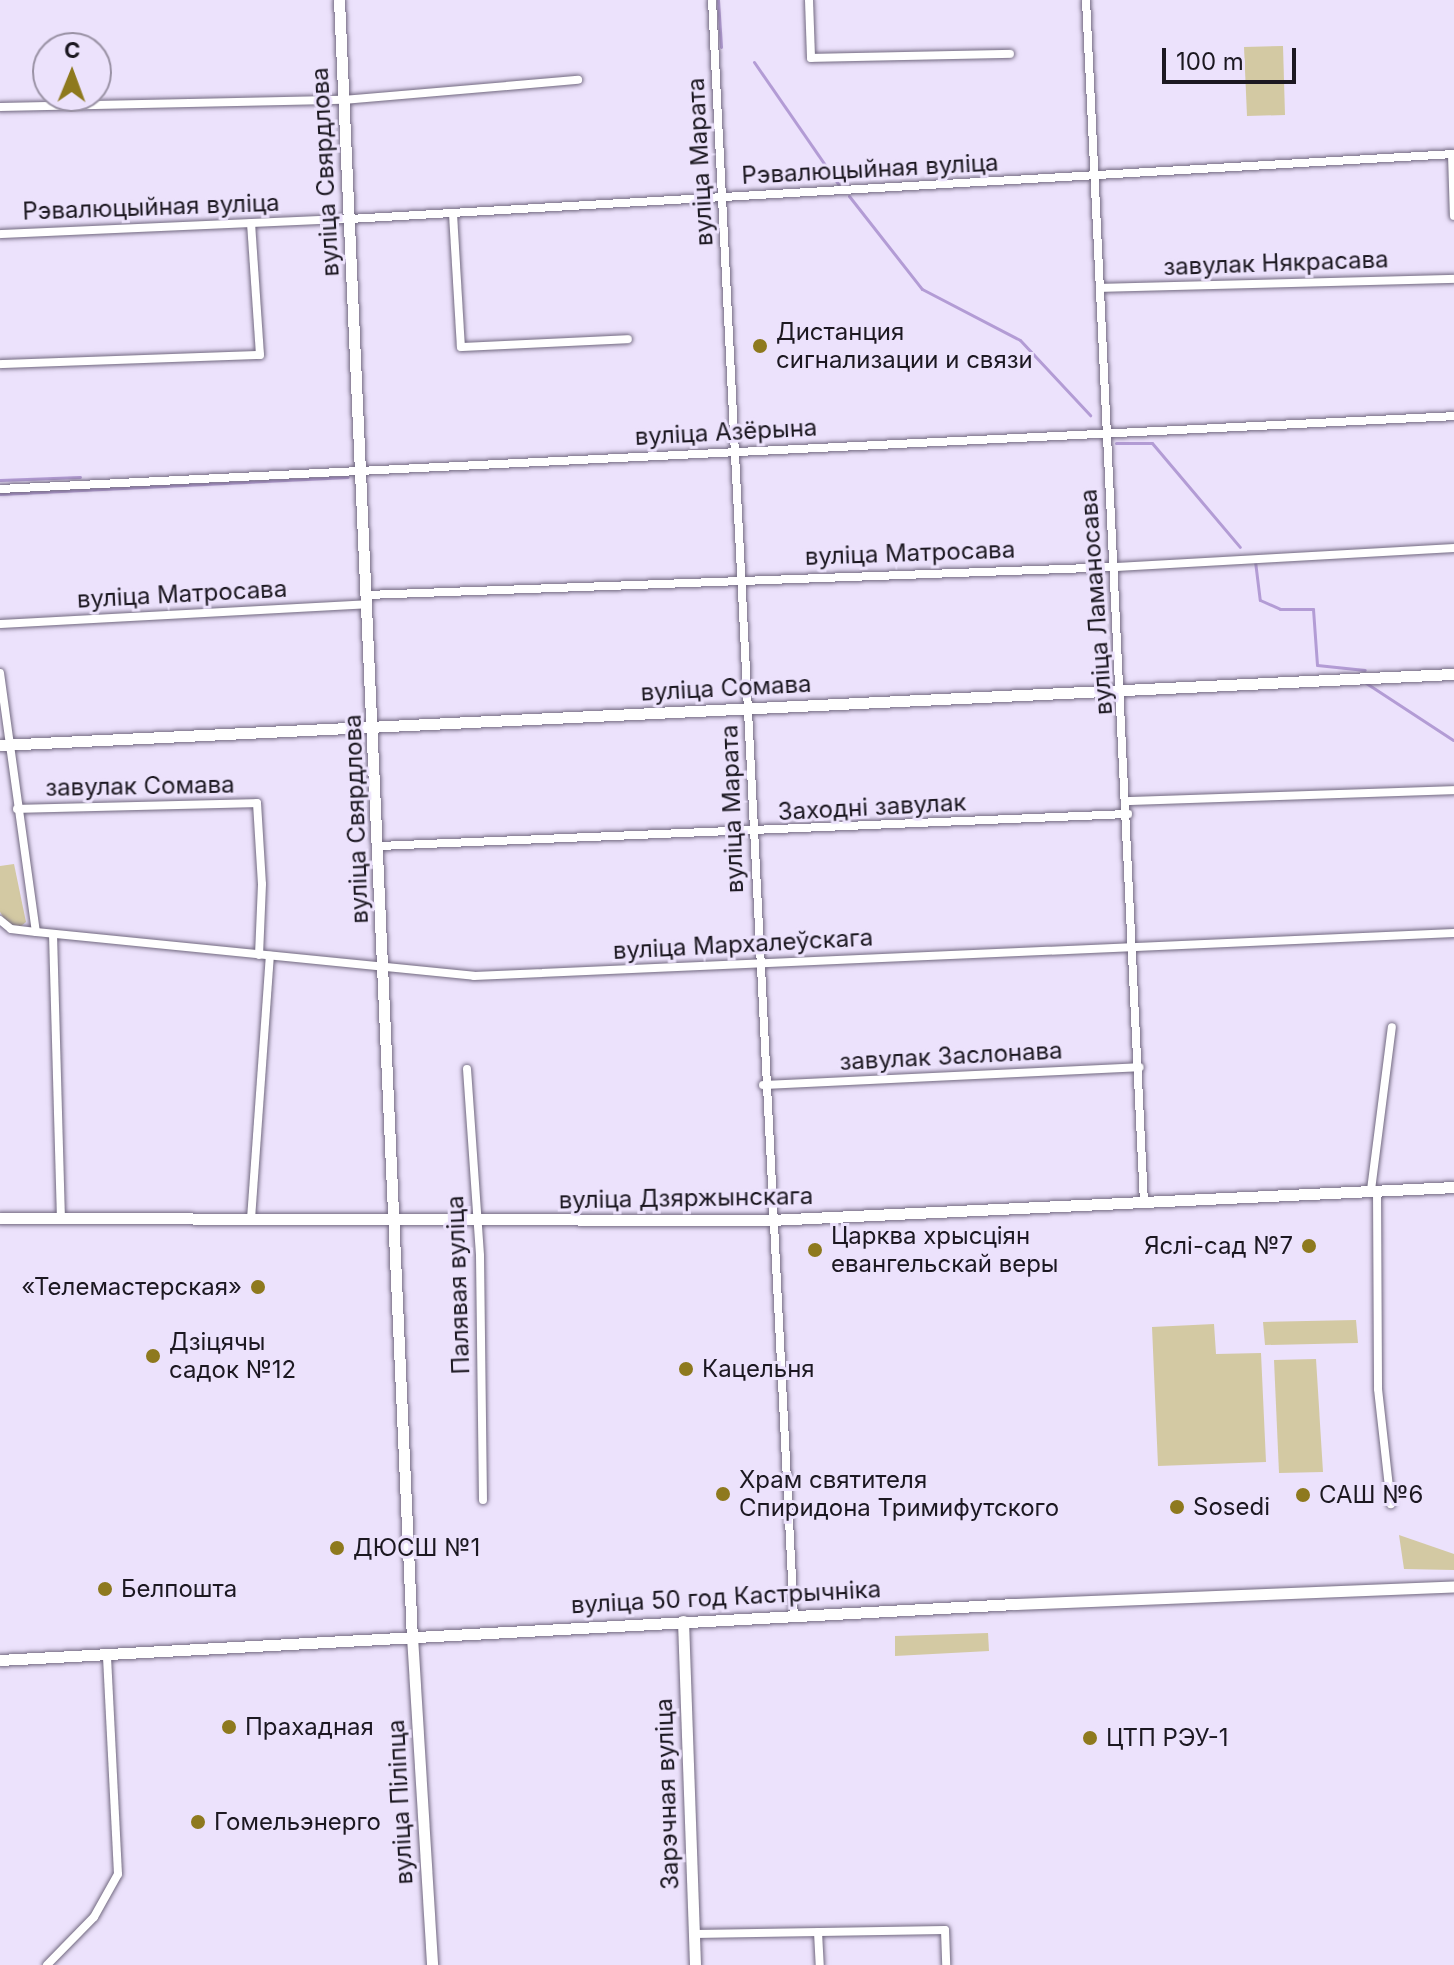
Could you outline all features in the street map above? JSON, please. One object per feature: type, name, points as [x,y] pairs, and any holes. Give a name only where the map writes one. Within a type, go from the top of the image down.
[{"type":"street","name":"вуліца Свярдлова","points":[[339,0],[375,727],[412,1636]]},
{"type":"street","name":"вуліца Марата","points":[[712,0],[755,833],[763,1085],[794,1617]]},
{"type":"street","points":[[809,0],[811,58],[1010,54]]},
{"type":"street","name":"вуліца Ламаносава","points":[[1086,0],[1105,433],[1116,567],[1128,814],[1144,1203]]},
{"type":"street","points":[[0,107],[343,100],[578,80]]},
{"type":"street","points":[[1453,154],[1454,216]]},
{"type":"street","name":"Рэвалюцыйная вуліца","points":[[0,234],[453,214],[1453,154]]},
{"type":"street","points":[[453,214],[461,347],[628,339]]},
{"type":"street","points":[[0,364],[260,355],[251,223]]},
{"type":"street","name":"завулак Някрасава","points":[[1100,288],[1454,279]]},
{"type":"street","name":"вуліца Азёрына","points":[[0,489],[1454,416]]},
{"type":"street","name":"вуліца Матросава","points":[[0,624],[741,578],[1116,567],[1454,548]]},
{"type":"street","points":[[0,673],[5,745],[36,932]]},
{"type":"street","name":"вуліца Сомава","points":[[5,745],[1454,674]]},
{"type":"street","points":[[1127,801],[1454,790]]},
{"type":"street","name":"завулак Сомава","points":[[17,809],[257,803],[262,884],[259,955]]},
{"type":"street","name":"Заходні завулак","points":[[379,846],[755,833],[1128,814]]},
{"type":"street","name":"вуліца Мархалеўскага","points":[[0,920],[11,929],[384,969],[564,976],[757,961],[1454,933]]},
{"type":"street","points":[[53,934],[61,1217]]},
{"type":"street","points":[[251,1219],[270,956]]},
{"type":"street","points":[[1391,1504],[1378,1389],[1374,1190],[1392,1027]]},
{"type":"street","name":"завулак Заслонава","points":[[763,1085],[1140,1067]]},
{"type":"street","name":"Палявая вуліца","points":[[467,1069],[478,1222],[483,1500]]},
{"type":"street","name":"вуліца Дзяржынскага","points":[[0,1218],[394,1222],[770,1220],[1454,1187]]},
{"type":"street","name":"вуліца 50 год Кастрычніка","points":[[0,1660],[683,1621],[1454,1586]]},
{"type":"street","name":"Зарэчная вуліца","points":[[683,1621],[695,1965]]},
{"type":"street","name":"вуліца Піліпца","points":[[412,1636],[432,1965]]},
{"type":"street","points":[[47,1965],[94,1917],[118,1874],[107,1656]]},
{"type":"street","points":[[694,1934],[945,1930],[946,1965]]},
{"type":"street","points":[[818,1932],[820,1965]]},
{"type":"shaded area","points":[[1283,46],[1285,115],[1247,116],[1244,47]]},
{"type":"shaded area","points":[[14,864],[26,922],[21,926],[8,924],[0,912],[0,866]]},
{"type":"shaded area","points":[[1356,1320],[1358,1343],[1265,1345],[1263,1322]]},
{"type":"shaded area","points":[[1214,1324],[1216,1354],[1261,1353],[1266,1462],[1158,1466],[1152,1327]]},
{"type":"shaded area","points":[[1316,1359],[1323,1472],[1279,1473],[1274,1360]]},
{"type":"shaded area","points":[[1399,1535],[1454,1554],[1454,1570],[1404,1569]]},
{"type":"shaded area","points":[[988,1633],[989,1651],[895,1656],[895,1636]]},
{"type":"waterway","points":[[718,0],[721,47]]},
{"type":"waterway","points":[[754,62],[839,185]]},
{"type":"waterway","points":[[849,196],[922,289],[1020,340],[1090,415]]},
{"type":"waterway","points":[[1116,443],[1152,443],[1240,547]]},
{"type":"waterway","points":[[0,480],[80,477]]},
{"type":"waterway","points":[[0,494],[348,477]]},
{"type":"waterway","points":[[1255,561],[1260,600],[1280,609],[1313,609],[1317,665],[1365,670]]},
{"type":"waterway","points":[[1366,683],[1453,740]]},
{"type":"place","name":"Дистанция сигнализации и связи","points":[[760,346]]},
{"type":"place","name":"Яслі-сад №7","points":[[1309,1246]]},
{"type":"place","name":"Царква хрысціян евангельскай веры","points":[[815,1250]]},
{"type":"place","name":"«Телемастерская»","points":[[258,1287]]},
{"type":"place","name":"Дзіцячы садок №12","points":[[153,1356]]},
{"type":"place","name":"Кацельня","points":[[686,1369]]},
{"type":"place","name":"Храм святителя Спиридона Тримифутского","points":[[723,1494]]},
{"type":"place","name":"САШ №6","points":[[1303,1495]]},
{"type":"place","name":"Sosedi","points":[[1177,1507]]},
{"type":"place","name":"ДЮСШ №1","points":[[337,1548]]},
{"type":"place","name":"Белпошта","points":[[105,1589]]},
{"type":"place","name":"Прахадная","points":[[229,1727]]},
{"type":"place","name":"ЦТП РЭУ-1","points":[[1090,1738]]},
{"type":"place","name":"Гомельэнерго","points":[[198,1822]]}]
